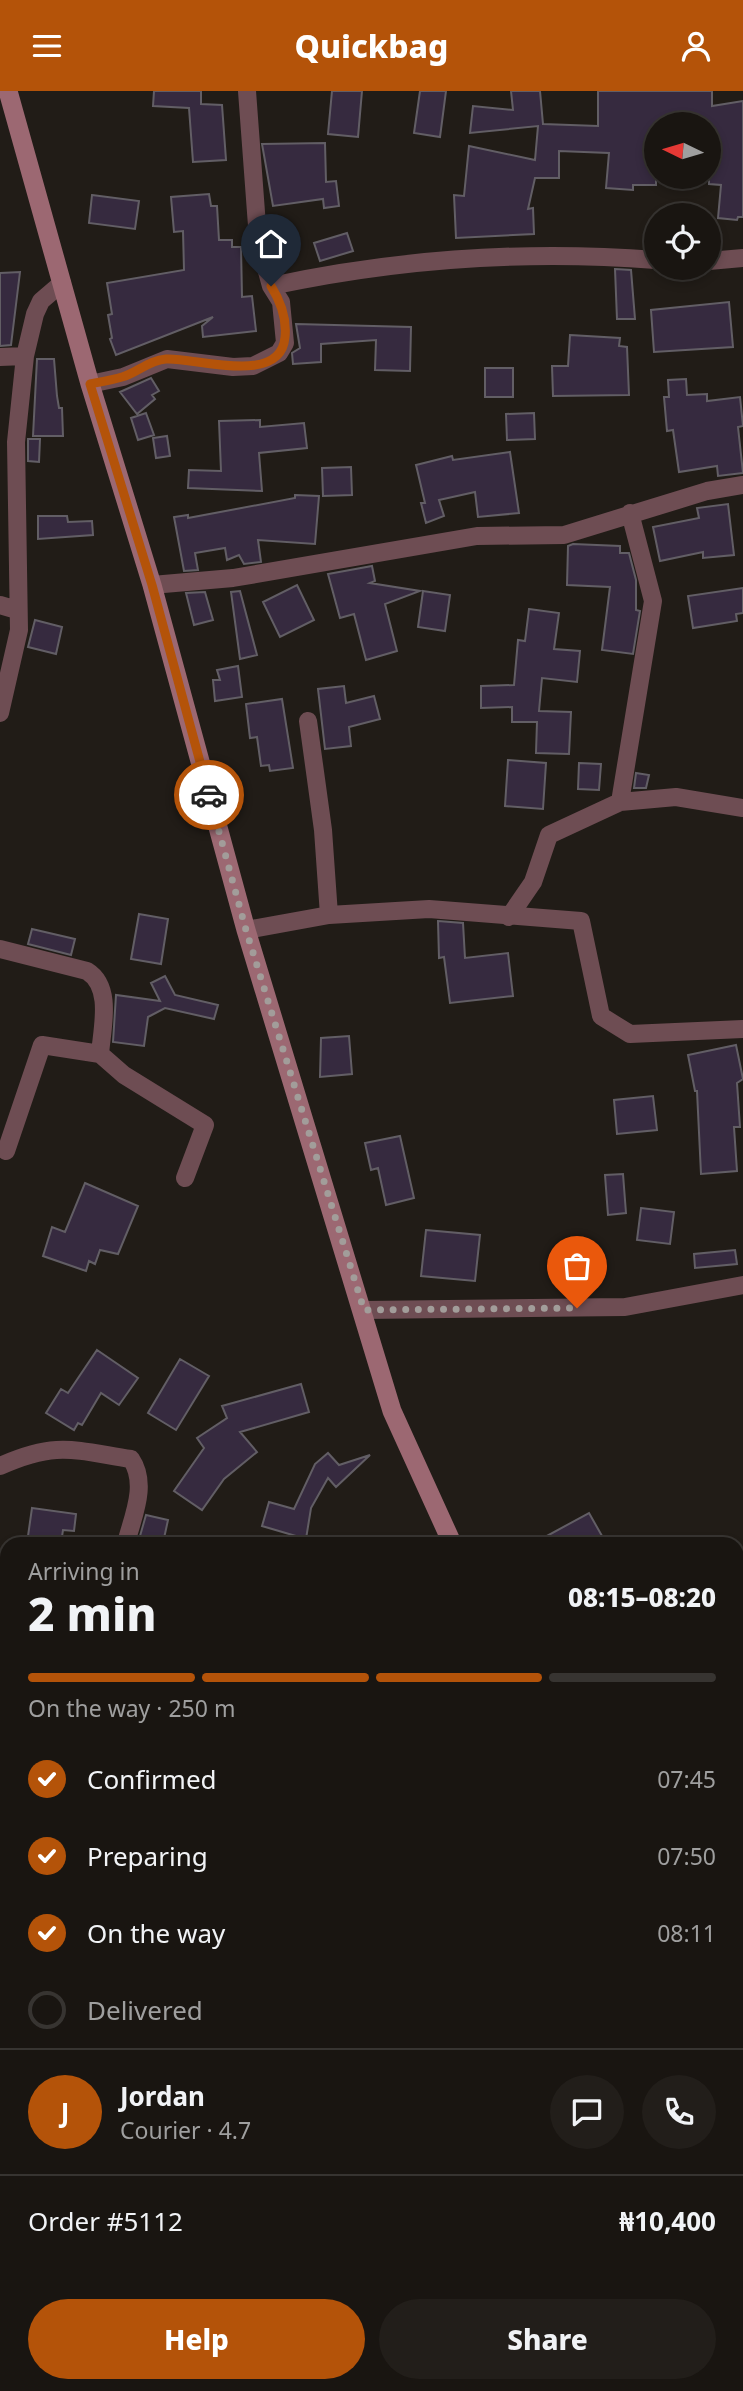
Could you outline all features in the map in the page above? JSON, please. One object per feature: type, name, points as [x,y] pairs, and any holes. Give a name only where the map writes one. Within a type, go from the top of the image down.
[{"type":"main road","points":[[8,91],[90,384],[152,585],[246,930],[393,1411],[449,1537]]},
{"type":"street","points":[[90,384],[122,377],[167,359],[233,367],[267,361],[279,353],[286,333],[281,302],[271,286],[258,239],[247,91]]},
{"type":"street","points":[[271,286],[325,275],[501,256],[596,255],[644,259]]},
{"type":"street","points":[[721,260],[743,258]]},
{"type":"street","points":[[0,713],[19,630],[9,608],[16,442],[25,356],[38,307],[62,283]]},
{"type":"street","points":[[0,357],[25,356]]},
{"type":"street","points":[[152,585],[233,578],[477,536],[564,535],[707,491],[743,485]]},
{"type":"street","points":[[620,802],[653,601],[630,513]]},
{"type":"street","points":[[308,721],[323,830],[329,915]]},
{"type":"street","points":[[509,917],[533,882],[549,835],[620,802],[676,797],[743,808]]},
{"type":"street","points":[[246,930],[329,915],[429,909],[581,921],[601,1016],[630,1034],[743,1029]]},
{"type":"street","points":[[0,949],[87,971],[96,977],[102,991],[100,1054]]},
{"type":"street","points":[[6,1151],[42,1045],[100,1054],[124,1075],[205,1125],[185,1178]]},
{"type":"street","points":[[364,1310],[625,1307],[743,1286]]},
{"type":"street","points":[[0,1466],[32,1452],[56,1447],[131,1459],[139,1471],[141,1484],[128,1537]]},
{"type":"building","points":[[154,91],[201,91],[201,104],[222,105],[226,160],[193,162],[189,108],[153,106]]},
{"type":"building","points":[[332,91],[362,91],[358,137],[328,134]]},
{"type":"building","points":[[420,91],[446,91],[440,137],[414,133]]},
{"type":"building","points":[[511,91],[540,91],[543,124],[598,126],[598,91],[712,91],[712,106],[743,101],[743,217],[738,217],[737,220],[721,218],[721,112],[644,112],[644,185],[633,185],[633,190],[606,188],[609,153],[559,151],[559,178],[535,178],[528,209],[533,208],[534,234],[456,238],[454,195],[464,196],[469,146],[535,160],[538,126],[470,133],[473,106],[513,110]]},
{"type":"building","points":[[325,143],[326,182],[336,181],[339,206],[324,208],[323,199],[273,206],[262,144]]},
{"type":"building","points":[[209,194],[211,206],[217,206],[219,240],[232,240],[232,247],[241,247],[242,297],[252,296],[256,331],[203,337],[202,326],[213,317],[116,355],[110,339],[108,315],[112,314],[107,283],[184,270],[183,231],[174,232],[171,197]]},
{"type":"building","points":[[92,195],[139,201],[135,229],[89,223]]},
{"type":"building","points":[[347,233],[353,251],[320,261],[314,243]]},
{"type":"building","points":[[615,269],[631,270],[635,319],[617,319]]},
{"type":"building","points":[[20,272],[11,345],[0,346],[0,273]]},
{"type":"building","points":[[729,302],[733,347],[654,352],[651,310]]},
{"type":"building","points":[[296,324],[411,327],[410,371],[375,370],[376,340],[321,344],[321,362],[293,364],[292,353],[300,348]]},
{"type":"building","points":[[570,335],[620,338],[619,346],[627,347],[629,395],[553,396],[552,366],[568,366]]},
{"type":"building","points":[[37,359],[54,359],[57,396],[59,408],[62,408],[63,436],[33,436]]},
{"type":"building","points":[[485,368],[513,368],[513,397],[485,397]]},
{"type":"building","points":[[151,378],[159,391],[152,395],[155,399],[137,414],[120,392]]},
{"type":"building","points":[[686,379],[687,395],[707,394],[707,401],[740,397],[743,426],[738,427],[743,473],[718,476],[717,466],[679,472],[673,430],[667,431],[664,397],[669,397],[668,380]]},
{"type":"building","points":[[146,413],[154,435],[138,440],[131,418]]},
{"type":"building","points":[[534,413],[535,439],[507,440],[506,414]]},
{"type":"building","points":[[260,420],[260,427],[304,423],[307,448],[259,453],[262,491],[188,488],[189,470],[221,471],[219,421]]},
{"type":"building","points":[[167,436],[170,456],[156,458],[153,438]]},
{"type":"building","points":[[28,439],[40,439],[39,462],[28,461]]},
{"type":"building","points":[[510,452],[519,513],[478,517],[475,492],[439,500],[444,516],[426,523],[421,503],[425,503],[416,465],[452,456],[453,460]]},
{"type":"building","points":[[351,467],[352,495],[323,496],[322,468]]},
{"type":"building","points":[[295,495],[319,496],[315,544],[258,540],[261,562],[244,564],[239,555],[227,560],[225,548],[195,553],[198,570],[184,571],[174,517],[188,515],[188,518],[295,498]]},
{"type":"building","points":[[728,504],[734,555],[703,558],[703,552],[660,561],[653,527],[699,518],[697,508]]},
{"type":"building","points":[[38,516],[67,516],[68,522],[92,521],[93,535],[38,539]]},
{"type":"building","points":[[568,546],[620,546],[620,553],[629,553],[636,580],[636,610],[640,611],[633,654],[602,650],[610,587],[567,585]]},
{"type":"building","points":[[372,566],[375,581],[370,583],[420,591],[385,604],[397,651],[366,660],[354,614],[340,618],[328,574]]},
{"type":"building","points":[[297,585],[314,620],[280,637],[263,602]]},
{"type":"building","points":[[743,588],[743,613],[736,614],[737,621],[693,628],[688,596]]},
{"type":"building","points":[[240,591],[257,655],[240,659],[231,592]]},
{"type":"building","points":[[423,591],[450,595],[445,631],[418,627]]},
{"type":"building","points":[[205,592],[213,620],[194,625],[186,593]]},
{"type":"building","points":[[529,609],[559,613],[554,649],[580,651],[577,682],[542,678],[539,711],[571,712],[569,754],[536,753],[537,722],[512,722],[512,707],[481,708],[481,686],[514,685],[518,640],[525,641]]},
{"type":"building","points":[[35,620],[62,627],[56,654],[28,647]]},
{"type":"building","points":[[238,666],[242,697],[215,701],[213,680],[220,680],[217,670]]},
{"type":"building","points":[[344,686],[346,703],[374,696],[380,719],[349,727],[351,746],[325,749],[318,689]]},
{"type":"building","points":[[282,699],[293,768],[270,771],[269,765],[261,766],[257,737],[250,738],[246,704]]},
{"type":"building","points":[[508,760],[546,763],[543,809],[505,806]]},
{"type":"building","points":[[579,763],[601,764],[599,790],[578,789]]},
{"type":"building","points":[[636,773],[649,775],[646,788],[634,788]]},
{"type":"building","points":[[139,914],[168,919],[161,964],[131,959]]},
{"type":"building","points":[[438,921],[463,923],[465,958],[508,953],[513,996],[450,1003],[444,957],[439,958]]},
{"type":"building","points":[[32,929],[75,939],[71,955],[28,944]]},
{"type":"building","points":[[165,976],[175,995],[218,1005],[214,1019],[165,1008],[148,1017],[144,1046],[113,1042],[116,995],[160,1001],[151,983]]},
{"type":"building","points":[[349,1036],[352,1074],[320,1077],[321,1038]]},
{"type":"building","points":[[736,1045],[743,1079],[737,1083],[740,1127],[734,1127],[737,1171],[701,1174],[697,1091],[688,1055]]},
{"type":"building","points":[[653,1096],[657,1130],[617,1134],[614,1100]]},
{"type":"building","points":[[400,1136],[414,1198],[386,1205],[378,1168],[371,1170],[365,1143]]},
{"type":"building","points":[[623,1174],[626,1213],[608,1215],[605,1175]]},
{"type":"building","points":[[85,1183],[138,1206],[118,1254],[100,1250],[95,1264],[89,1261],[86,1271],[43,1256],[52,1227],[65,1232]]},
{"type":"building","points":[[641,1208],[674,1212],[670,1244],[637,1240]]},
{"type":"building","points":[[426,1230],[480,1235],[475,1281],[421,1276]]},
{"type":"building","points":[[735,1250],[737,1264],[695,1268],[694,1254]]},
{"type":"building","points":[[97,1350],[138,1378],[119,1405],[101,1393],[82,1425],[78,1423],[74,1430],[46,1413],[61,1389],[68,1393]]},
{"type":"building","points":[[180,1359],[209,1376],[176,1430],[148,1413]]},
{"type":"building","points":[[301,1384],[309,1412],[240,1432],[257,1452],[224,1479],[202,1510],[174,1491],[204,1448],[197,1438],[227,1418],[222,1406]]},
{"type":"building","points":[[328,1453],[339,1465],[370,1455],[336,1487],[328,1478],[311,1508],[306,1537],[262,1526],[269,1502],[294,1509],[315,1464]]},
{"type":"building","points":[[32,1508],[76,1514],[74,1531],[63,1530],[62,1537],[28,1537]]},
{"type":"building","points":[[589,1513],[603,1537],[545,1537]]},
{"type":"building","points":[[146,1515],[168,1520],[164,1537],[140,1537]]},
{"type":"way so far","points":[[209,795],[246,930],[364,1310],[577,1308]]},
{"type":"route","points":[[209,795],[152,585],[90,384],[122,377],[156,361],[167,359],[233,367],[253,366],[267,361],[279,353],[285,343],[286,333],[281,302],[271,286]]}]
